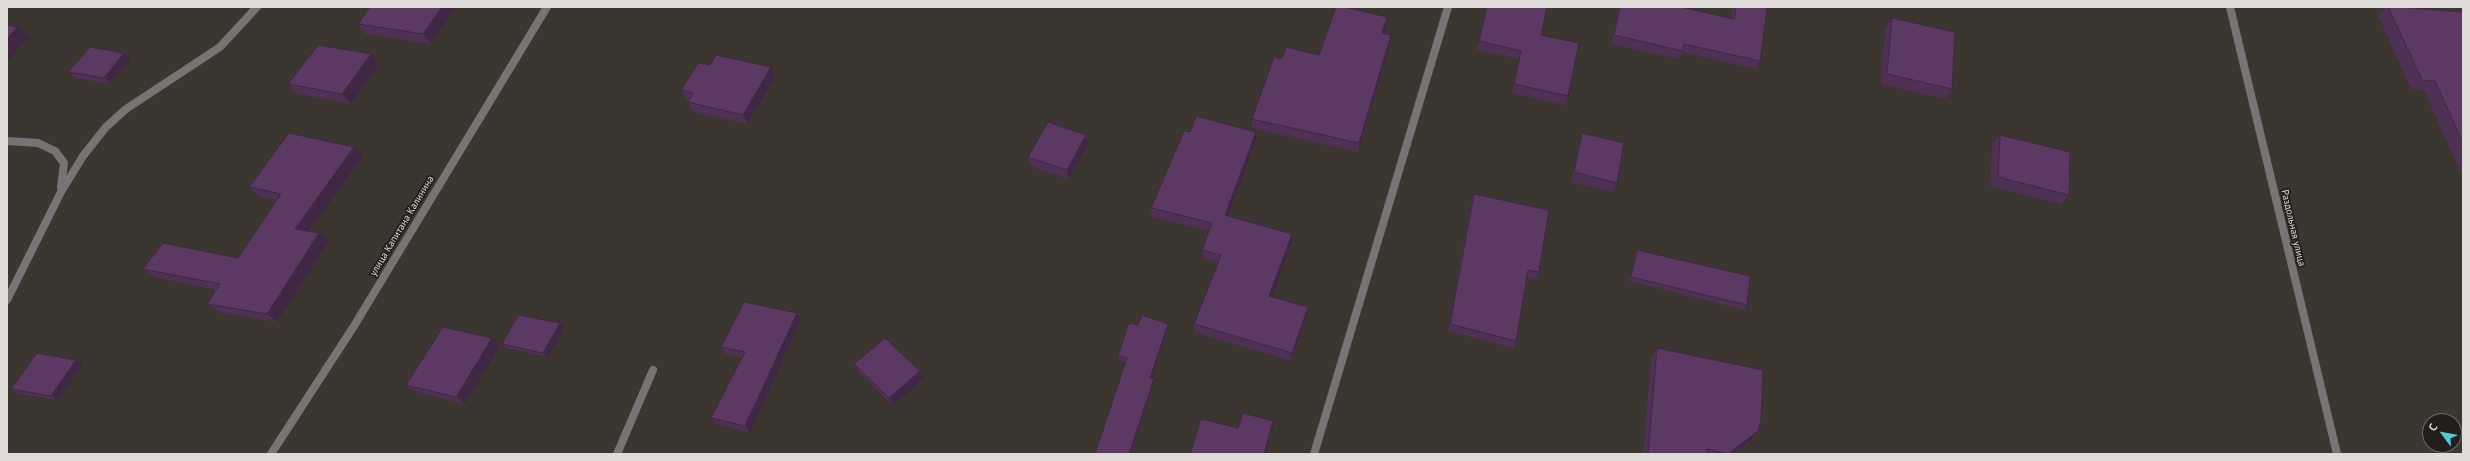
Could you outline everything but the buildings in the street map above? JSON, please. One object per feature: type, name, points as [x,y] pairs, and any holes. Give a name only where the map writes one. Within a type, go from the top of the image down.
[{"type":"street","points":[[7,300],[54,206],[83,156],[106,127],[126,109],[220,47],[257,7]]},
{"type":"street","name":"улица Капитана Калинина","points":[[272,454],[354,326],[547,7]]},
{"type":"street","points":[[1314,454],[1448,7]]},
{"type":"street","name":"Раздольная улица","points":[[2230,7],[2337,454]]},
{"type":"street","points":[[7,141],[38,143],[55,151],[64,163],[63,182],[54,206]]},
{"type":"street","points":[[617,454],[653,370]]}]
